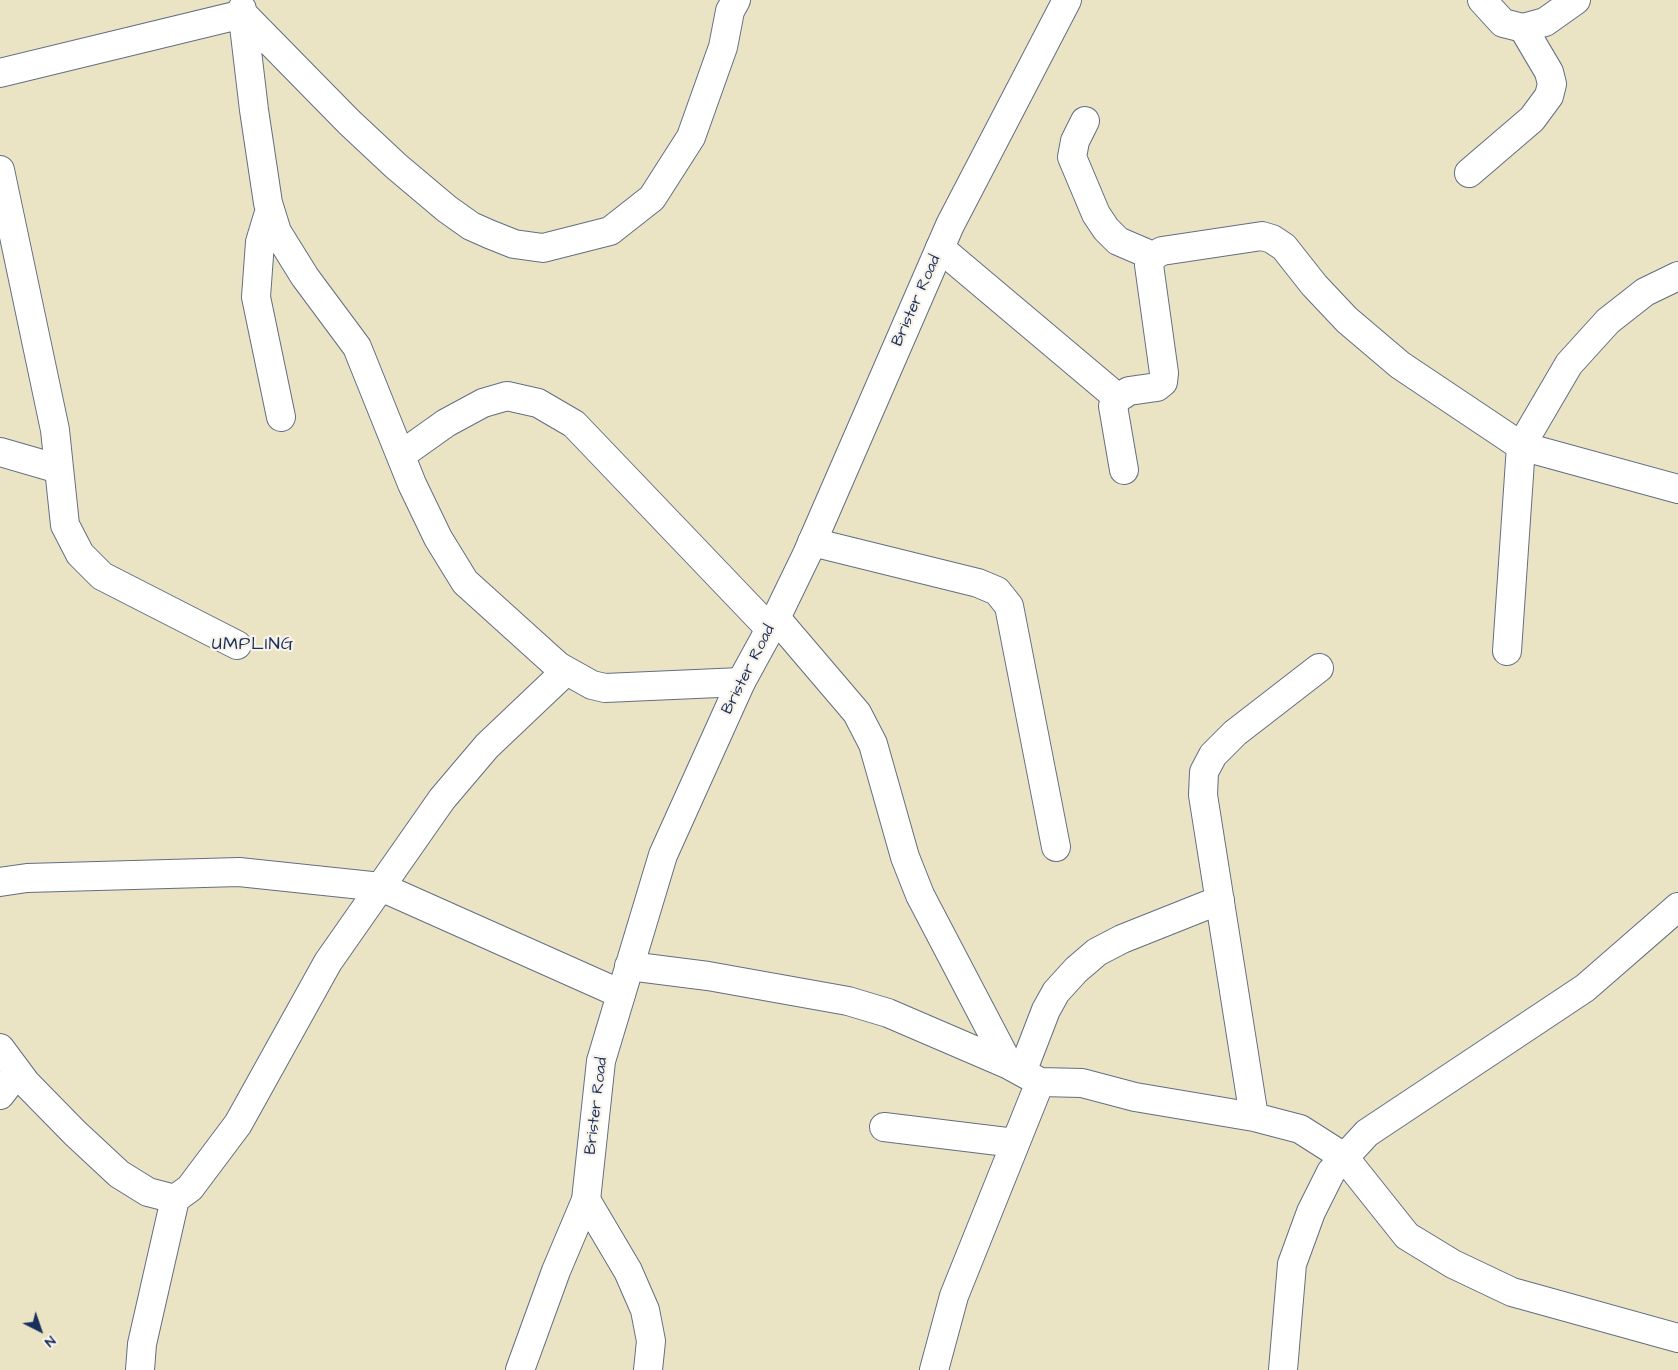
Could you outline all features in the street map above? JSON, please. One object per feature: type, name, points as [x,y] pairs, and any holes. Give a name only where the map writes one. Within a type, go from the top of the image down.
[{"type":"street","points":[[242,7],[349,122],[396,166],[447,209],[471,226],[489,234],[514,244],[543,248],[610,231],[652,198],[691,136],[722,47],[730,11],[736,0]]},
{"type":"street","name":"Brister Road","points":[[520,1370],[556,1271],[586,1200],[601,1062],[663,855],[742,682],[773,624],[812,542],[940,248],[1067,0]]},
{"type":"street","points":[[1482,0],[1503,23],[1523,28],[1545,22],[1576,0]]},
{"type":"street","points":[[0,73],[242,7]]},
{"type":"street","points":[[242,7],[254,110],[270,209],[277,232],[294,261],[357,346],[401,456],[438,538],[465,582],[492,608],[566,671],[592,685],[605,688],[742,682]]},
{"type":"street","points":[[1469,173],[1532,119],[1549,96],[1552,84],[1549,72],[1523,28]]},
{"type":"street","points":[[1085,121],[1075,141],[1072,157],[1096,214],[1106,229],[1118,241],[1153,256]]},
{"type":"street","points":[[0,170],[55,430],[65,525],[80,554],[102,576],[237,645]]},
{"type":"street","points":[[270,209],[260,242],[256,297],[281,417]]},
{"type":"street","points":[[1124,470],[1113,406],[1118,398],[1129,392],[1157,388],[1163,382],[1164,373],[1149,265],[1153,256],[1162,251],[1262,236],[1272,239],[1284,247],[1314,285],[1347,320],[1400,365],[1521,446],[1678,489]]},
{"type":"street","points":[[940,248],[1118,398]]},
{"type":"street","points":[[1507,650],[1521,446],[1569,364],[1608,321],[1645,292],[1678,276]]},
{"type":"street","points":[[401,456],[446,423],[483,403],[506,396],[538,402],[574,424],[773,624],[857,712],[873,744],[905,856],[920,895],[1024,1073]]},
{"type":"street","points":[[0,452],[59,469]]},
{"type":"street","points":[[812,542],[978,583],[997,591],[1009,606],[1056,847]]},
{"type":"street","points":[[1254,1117],[1203,795],[1204,772],[1214,755],[1235,733],[1319,668]]},
{"type":"street","points":[[140,1370],[142,1344],[175,1199],[190,1188],[238,1124],[328,962],[442,799],[487,746],[566,671]]},
{"type":"street","points":[[0,882],[28,878],[238,872],[381,887],[621,994]]},
{"type":"street","points":[[934,1370],[954,1296],[1015,1143],[1024,1073],[1046,1010],[1056,992],[1076,970],[1097,952],[1122,939],[1220,900]]},
{"type":"street","points":[[1283,1370],[1292,1264],[1311,1212],[1331,1172],[1367,1133],[1585,988],[1678,908]]},
{"type":"street","points":[[630,966],[708,976],[848,1002],[888,1013],[1024,1073],[1082,1083],[1134,1097],[1254,1117],[1300,1129],[1344,1157],[1407,1236],[1453,1264],[1512,1292],[1678,1338]]},
{"type":"street","points":[[0,1048],[17,1074],[75,1133],[119,1174],[148,1192],[175,1199]]},
{"type":"street","points":[[0,1095],[17,1074]]},
{"type":"street","points":[[884,1127],[1015,1143]]},
{"type":"street","points":[[586,1200],[628,1272],[645,1310],[650,1341],[648,1370]]},
{"type":"district","name":"UMPLING","points":[[253,645]]}]
